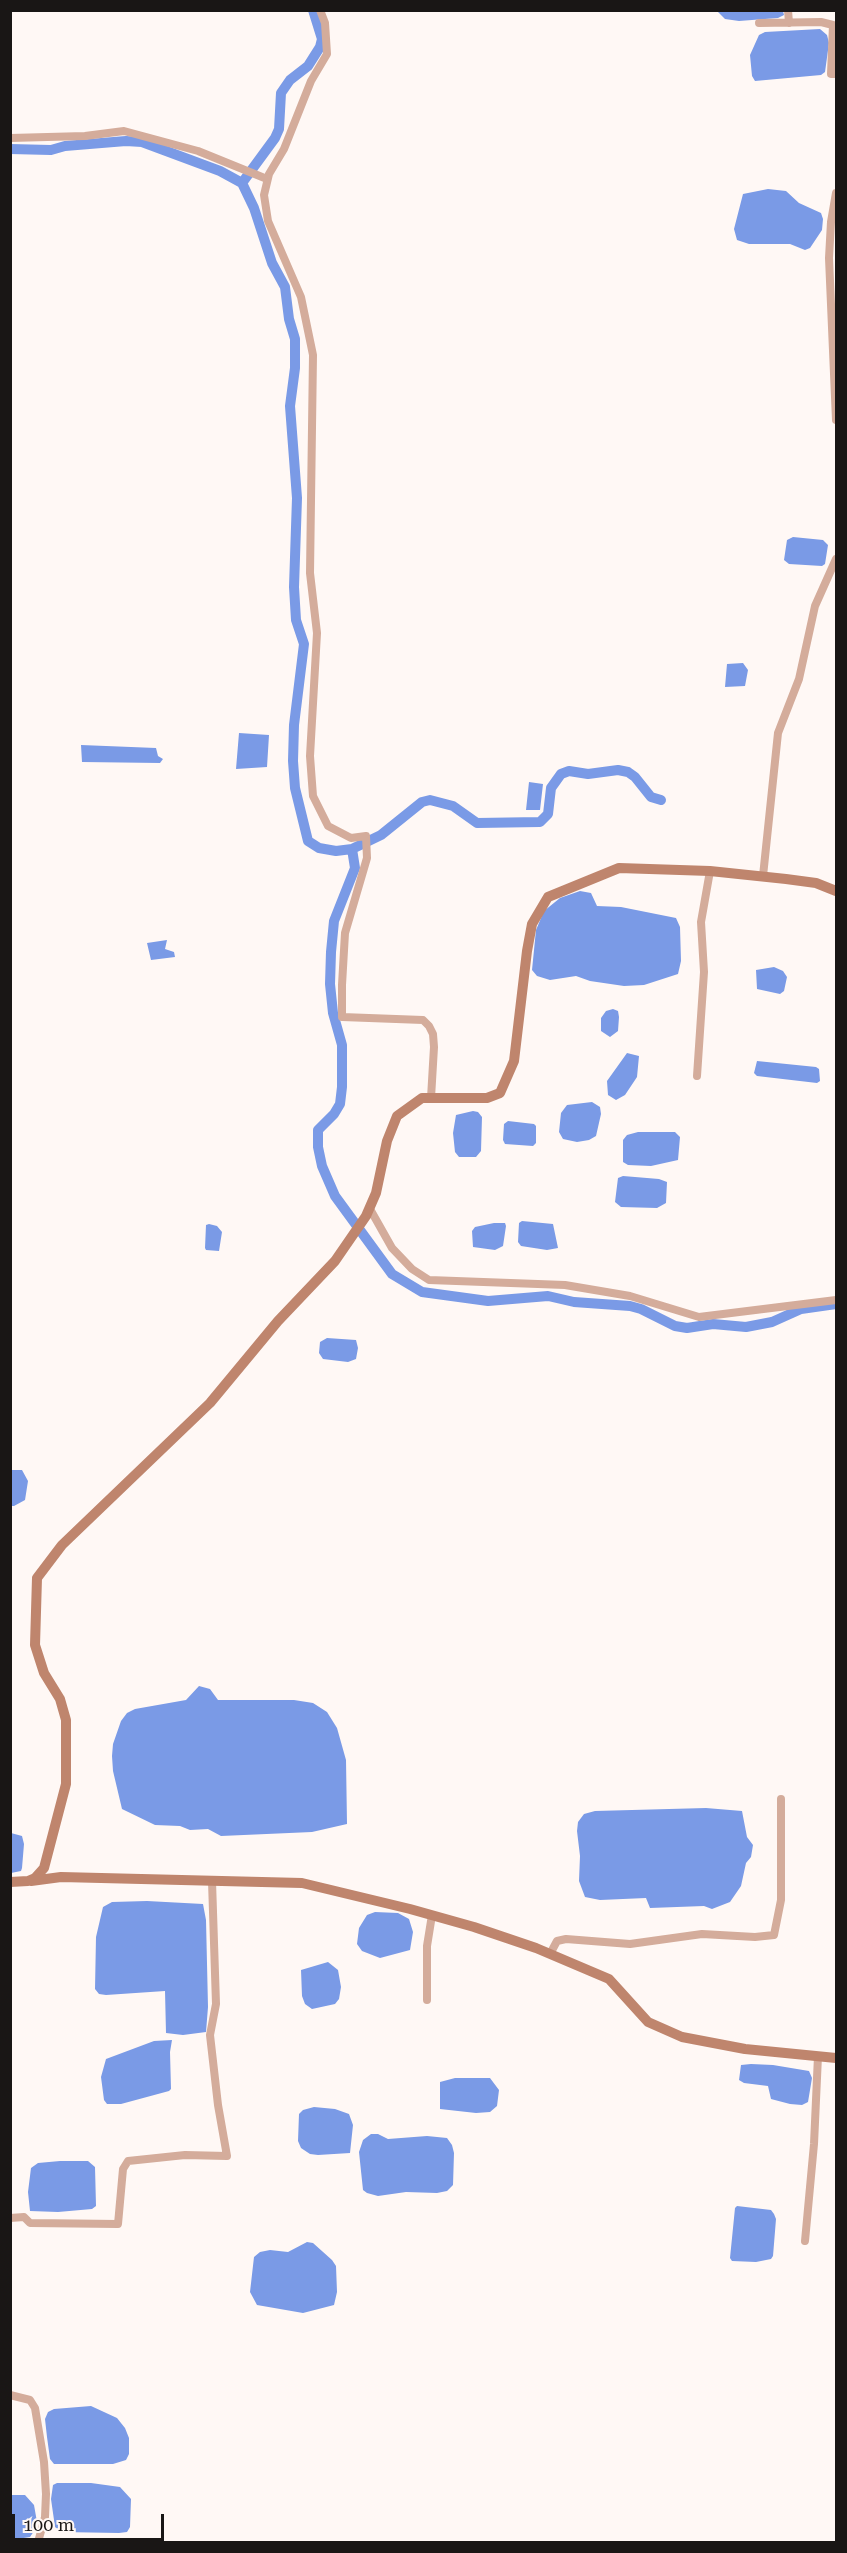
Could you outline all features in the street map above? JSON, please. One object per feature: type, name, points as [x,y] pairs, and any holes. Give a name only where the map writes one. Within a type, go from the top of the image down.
[{"type":"main road","points":[[27,1881],[40,1874],[48,1859],[66,1784],[66,1720],[60,1699],[44,1673],[34,1645],[37,1578],[62,1545],[210,1402],[278,1321],[328,1269],[368,1212],[376,1193],[387,1141],[397,1116],[422,1098],[487,1098],[500,1092],[514,1061],[532,924],[548,897],[619,868],[710,871],[763,876],[816,883],[837,891]]},
{"type":"main road","points":[[10,1882],[61,1877],[302,1883],[474,1927],[550,1954],[609,1979],[648,2022],[674,2034],[745,2049],[837,2058]]},
{"type":"street","points":[[320,10],[325,22],[327,54],[311,81],[284,148],[267,179],[264,195],[268,221],[301,297],[313,355],[310,573],[317,633],[309,756],[313,796],[328,826],[351,838],[366,836],[367,858],[345,933],[342,1017],[423,1020],[433,1034],[431,1098]]},
{"type":"street","points":[[788,10],[789,23]]},
{"type":"street","points":[[759,23],[821,22],[833,25],[831,74],[837,74]]},
{"type":"street","points":[[10,138],[74,137],[124,131],[198,151],[267,179]]},
{"type":"street","points":[[837,193],[831,222],[829,258],[837,420]]},
{"type":"street","points":[[763,876],[778,733],[799,679],[815,606],[837,559]]},
{"type":"street","points":[[697,1076],[704,972],[701,922],[710,871]]},
{"type":"street","points":[[368,1212],[392,1248],[411,1269],[429,1280],[565,1285],[630,1296],[699,1317],[837,1299]]},
{"type":"street","points":[[550,1954],[557,1941],[566,1939],[630,1944],[702,1934],[774,1935],[781,1900],[781,1799]]},
{"type":"street","points":[[10,2218],[24,2217],[30,2223],[118,2224],[123,2169],[128,2161],[176,2156],[227,2156],[210,2035],[216,2004],[212,1881]]},
{"type":"street","points":[[427,2000],[428,1946],[432,1915]]},
{"type":"street","points":[[805,2241],[814,2144],[818,2056]]},
{"type":"street","points":[[10,2395],[30,2400],[35,2408],[44,2462],[46,2494],[45,2517],[38,2542]]},
{"type":"water","points":[[717,11],[783,11],[784,15],[778,18],[739,21],[725,19]]},
{"type":"water","points":[[820,29],[827,35],[829,43],[825,72],[821,75],[755,81],[752,76],[750,55],[759,35],[765,32]]},
{"type":"water","points":[[768,189],[786,191],[799,203],[821,213],[822,230],[810,248],[805,250],[790,244],[749,244],[737,240],[734,229],[743,194]]},
{"type":"water","points":[[793,537],[823,540],[828,545],[825,564],[822,566],[789,564],[784,560],[787,540]]},
{"type":"water","points":[[743,663],[748,670],[745,686],[725,687],[727,664]]},
{"type":"water","points":[[239,733],[269,735],[267,767],[236,769]]},
{"type":"water","points":[[81,745],[156,748],[158,756],[163,759],[160,763],[82,762]]},
{"type":"water","points":[[529,782],[543,784],[540,810],[526,810]]},
{"type":"water","points":[[580,891],[591,893],[597,906],[621,907],[676,918],[680,927],[681,961],[678,974],[644,985],[624,986],[590,981],[576,976],[550,980],[537,976],[532,970],[536,930],[544,911],[560,898]]},
{"type":"water","points":[[167,940],[165,949],[174,952],[175,957],[151,960],[147,943]]},
{"type":"water","points":[[774,967],[783,971],[787,977],[784,991],[780,994],[757,989],[756,970]]},
{"type":"water","points":[[613,1009],[618,1011],[618,1031],[610,1037],[601,1031],[601,1018],[606,1011]]},
{"type":"water","points":[[627,1053],[639,1056],[637,1077],[625,1095],[616,1100],[608,1095],[607,1081]]},
{"type":"water","points":[[757,1061],[816,1067],[819,1069],[820,1081],[817,1083],[757,1076],[754,1073]]},
{"type":"water","points":[[592,1102],[600,1107],[601,1114],[596,1136],[577,1142],[563,1139],[559,1132],[561,1113],[567,1105]]},
{"type":"water","points":[[478,1112],[482,1117],[481,1151],[476,1157],[459,1157],[455,1152],[453,1133],[456,1115]]},
{"type":"water","points":[[508,1121],[534,1124],[536,1143],[533,1146],[505,1144],[504,1124]]},
{"type":"water","points":[[638,1132],[675,1132],[680,1137],[678,1160],[651,1166],[628,1165],[623,1162],[623,1140],[627,1135]]},
{"type":"water","points":[[623,1176],[659,1179],[667,1182],[666,1203],[657,1208],[621,1207],[615,1202],[618,1178]]},
{"type":"water","points":[[522,1221],[553,1224],[558,1248],[547,1250],[521,1246],[518,1242],[519,1223]]},
{"type":"water","points":[[505,1223],[503,1246],[495,1250],[473,1247],[472,1231],[475,1227]]},
{"type":"water","points":[[206,1225],[217,1226],[222,1232],[219,1251],[205,1248]]},
{"type":"water","points":[[327,1338],[356,1340],[358,1348],[356,1359],[348,1362],[323,1359],[319,1353],[320,1342]]},
{"type":"water","points":[[11,1470],[22,1470],[28,1481],[25,1500],[14,1506],[11,1506]]},
{"type":"water","points":[[199,1686],[210,1689],[218,1700],[294,1700],[313,1703],[327,1712],[337,1728],[346,1760],[347,1824],[312,1832],[221,1836],[208,1829],[190,1830],[180,1826],[155,1825],[122,1809],[112,1756],[113,1744],[121,1721],[127,1713],[135,1709],[186,1700]]},
{"type":"water","points":[[706,1808],[742,1811],[747,1837],[753,1845],[741,1886],[730,1902],[712,1909],[704,1906],[650,1908],[646,1898],[600,1900],[585,1897],[579,1881],[580,1856],[577,1831],[578,1822],[584,1814],[595,1811]]},
{"type":"water","points":[[11,1833],[22,1836],[24,1844],[21,1871],[11,1873]]},
{"type":"water","points":[[112,1902],[203,1904],[206,1920],[208,2007],[206,2032],[183,2035],[166,2033],[165,1991],[106,1995],[99,1994],[95,1989],[96,1937],[103,1907]]},
{"type":"water","points":[[375,1912],[398,1913],[409,1919],[413,1932],[410,1950],[380,1958],[362,1951],[357,1944],[359,1928],[367,1915]]},
{"type":"water","points":[[328,1962],[338,1970],[341,1987],[339,1999],[335,2004],[312,2009],[305,2004],[302,1996],[301,1970]]},
{"type":"water","points":[[172,2040],[171,2089],[169,2091],[121,2104],[107,2104],[104,2100],[101,2077],[106,2059],[154,2041]]},
{"type":"water","points":[[751,2064],[809,2071],[812,2078],[808,2102],[802,2105],[771,2099],[768,2086],[744,2083],[739,2080],[741,2065]]},
{"type":"water","points":[[455,2078],[490,2078],[499,2090],[497,2106],[490,2112],[476,2113],[440,2109],[440,2082]]},
{"type":"water","points":[[314,2107],[335,2109],[349,2114],[353,2125],[350,2153],[318,2155],[310,2154],[301,2148],[298,2141],[299,2114],[303,2110]]},
{"type":"water","points":[[371,2134],[378,2134],[388,2139],[427,2136],[447,2138],[454,2153],[453,2185],[447,2191],[437,2193],[406,2192],[378,2196],[367,2193],[363,2190],[359,2152],[363,2140]]},
{"type":"water","points":[[88,2161],[95,2167],[96,2206],[92,2209],[58,2212],[30,2211],[28,2192],[31,2168],[38,2163]]},
{"type":"water","points":[[737,2206],[771,2210],[774,2214],[776,2219],[771,2259],[756,2262],[732,2261],[730,2258]]},
{"type":"water","points":[[307,2242],[313,2243],[336,2266],[337,2292],[334,2305],[303,2313],[257,2305],[250,2292],[254,2257],[260,2252],[270,2250],[288,2252]]},
{"type":"water","points":[[91,2406],[117,2418],[125,2428],[129,2438],[129,2454],[126,2460],[113,2464],[54,2464],[50,2459],[47,2437],[45,2419],[48,2412],[54,2409]]},
{"type":"water","points":[[91,2483],[120,2487],[131,2499],[130,2527],[127,2532],[61,2532],[55,2527],[51,2499],[53,2485]]},
{"type":"water","points":[[11,2495],[25,2495],[34,2505],[37,2522],[30,2537],[11,2540]]},
{"type":"waterway","points":[[242,183],[279,129],[281,93],[290,80],[308,66],[320,47],[322,39],[313,10]]},
{"type":"waterway","points":[[10,149],[51,150],[65,146],[126,141],[142,142],[220,171],[242,183],[254,208],[272,263],[285,287],[289,319],[295,339],[295,368],[290,406],[297,498],[294,587],[296,620],[304,644],[294,725],[293,761],[295,788],[308,841],[319,848],[336,851],[352,849],[381,835],[422,802],[430,800],[453,806],[477,823],[540,822],[548,814],[551,788],[561,774],[569,771],[588,774],[618,770],[628,772],[651,797],[661,800]]},
{"type":"waterway","points":[[352,849],[355,868],[334,921],[331,952],[330,984],[333,1013],[342,1045],[342,1087],[340,1104],[334,1114],[318,1130],[318,1147],[322,1166],[335,1196],[392,1274],[422,1292],[488,1301],[548,1296],[574,1302],[630,1306],[675,1326],[687,1328],[713,1324],[746,1327],[772,1322],[801,1309],[836,1304]]}]
